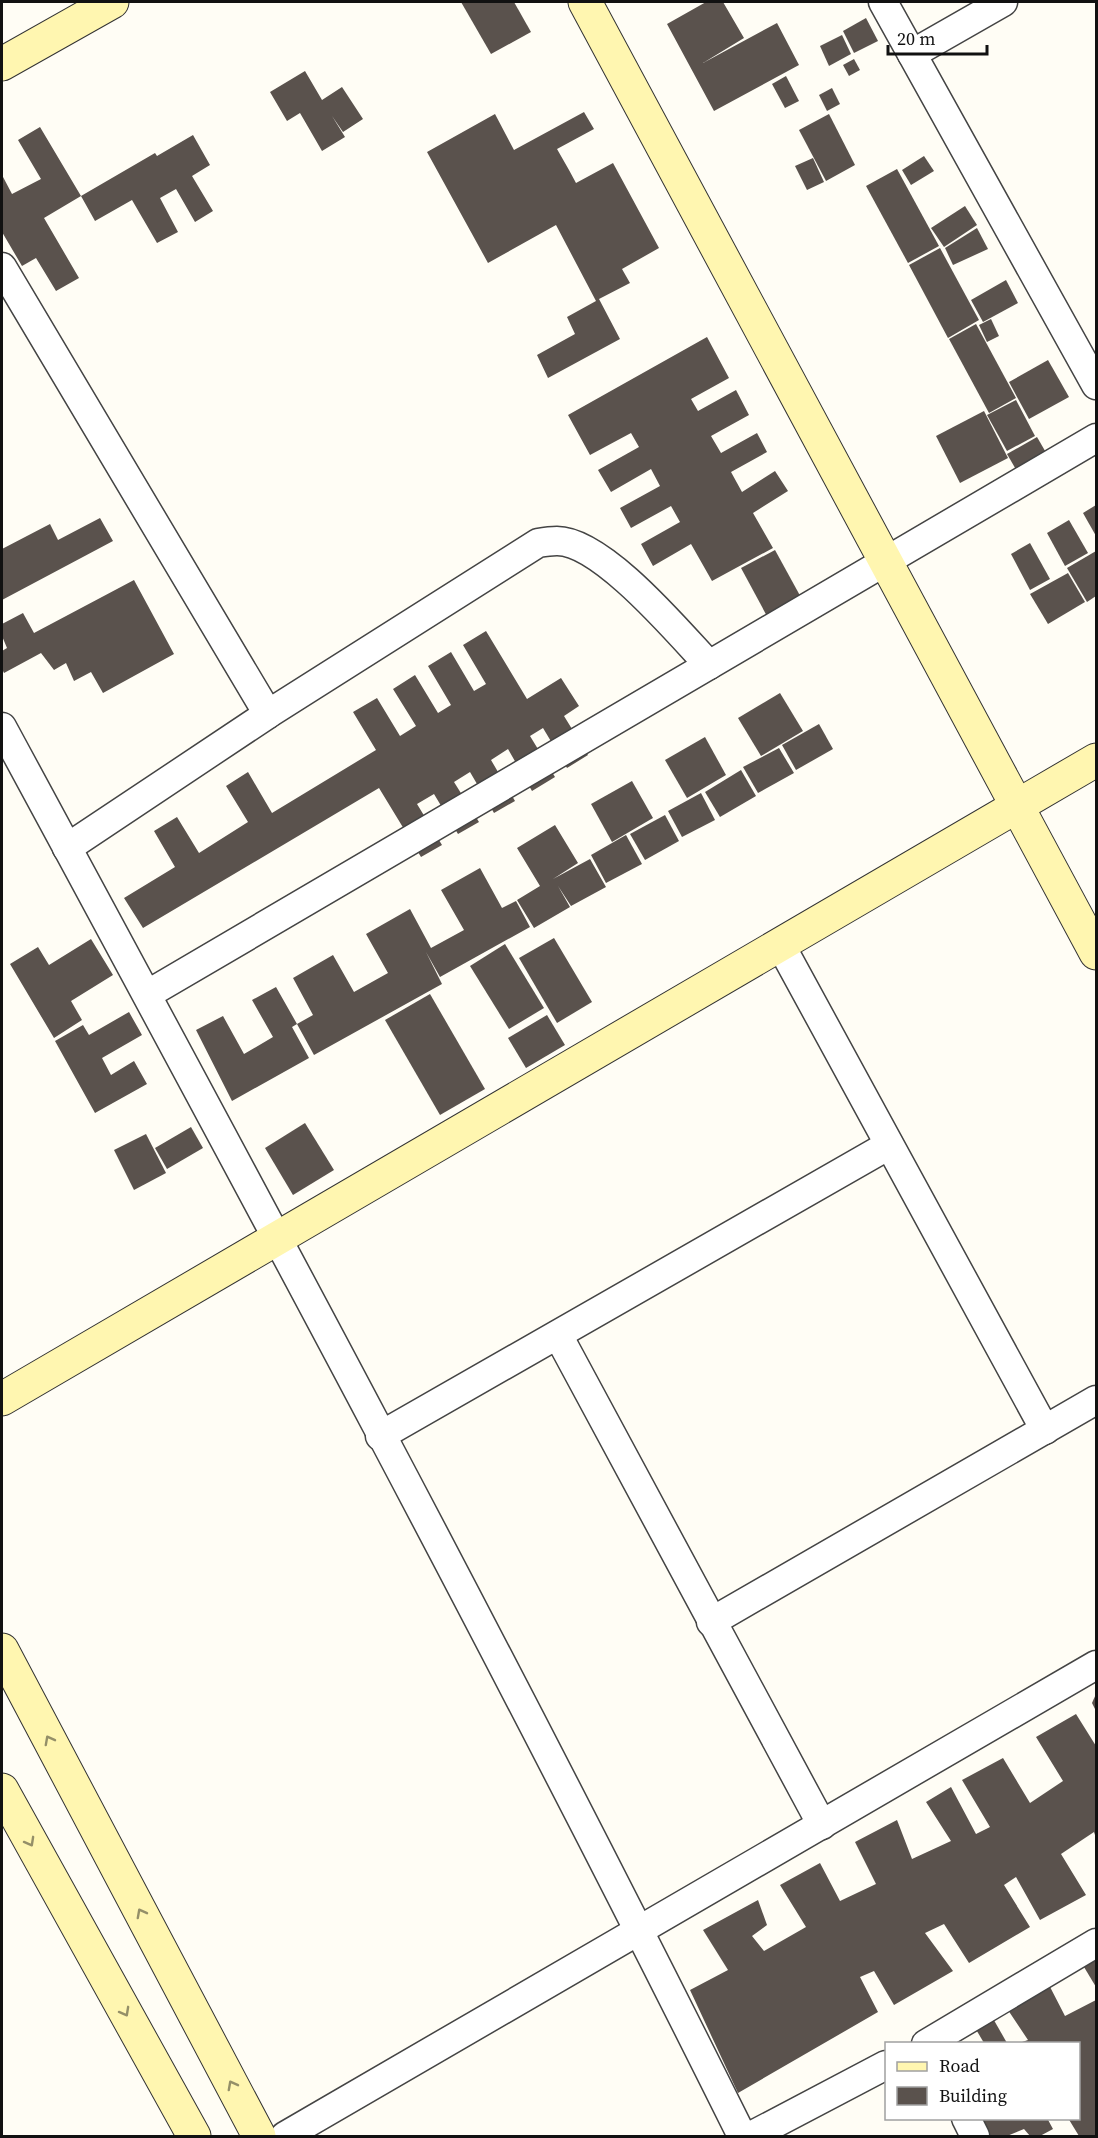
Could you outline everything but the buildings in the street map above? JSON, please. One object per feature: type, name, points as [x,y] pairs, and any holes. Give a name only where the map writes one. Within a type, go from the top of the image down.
[{"type":"street","points":[[2,64],[112,2]]},
{"type":"street","points":[[585,2],[1096,953]]},
{"type":"street","points":[[883,2],[1096,385]]},
{"type":"street","points":[[912,54],[1003,2]]},
{"type":"street","points":[[2,267],[268,714]]},
{"type":"street","points":[[148,994],[1096,438]]},
{"type":"street","points":[[67,848],[268,714],[538,543],[558,541],[593,554],[621,574],[709,665]]},
{"type":"street","points":[[2,727],[148,994],[277,1238],[640,1930],[742,2136]]},
{"type":"street","points":[[2,1399],[1096,760]]},
{"type":"street","points":[[780,944],[1044,1430]]},
{"type":"street","points":[[380,1436],[889,1145]]},
{"type":"street","points":[[558,1335],[822,1825]]},
{"type":"street","points":[[711,1622],[1096,1400]]},
{"type":"street","points":[[2,1650],[260,2136]]},
{"type":"street","points":[[285,2136],[1096,1665]]},
{"type":"street","points":[[2,1791],[194,2136]]},
{"type":"street","points":[[928,2042],[1096,1943]]},
{"type":"street","points":[[751,2136],[885,2066]]},
{"type":"street","points":[[967,2120],[975,2136]]}]
